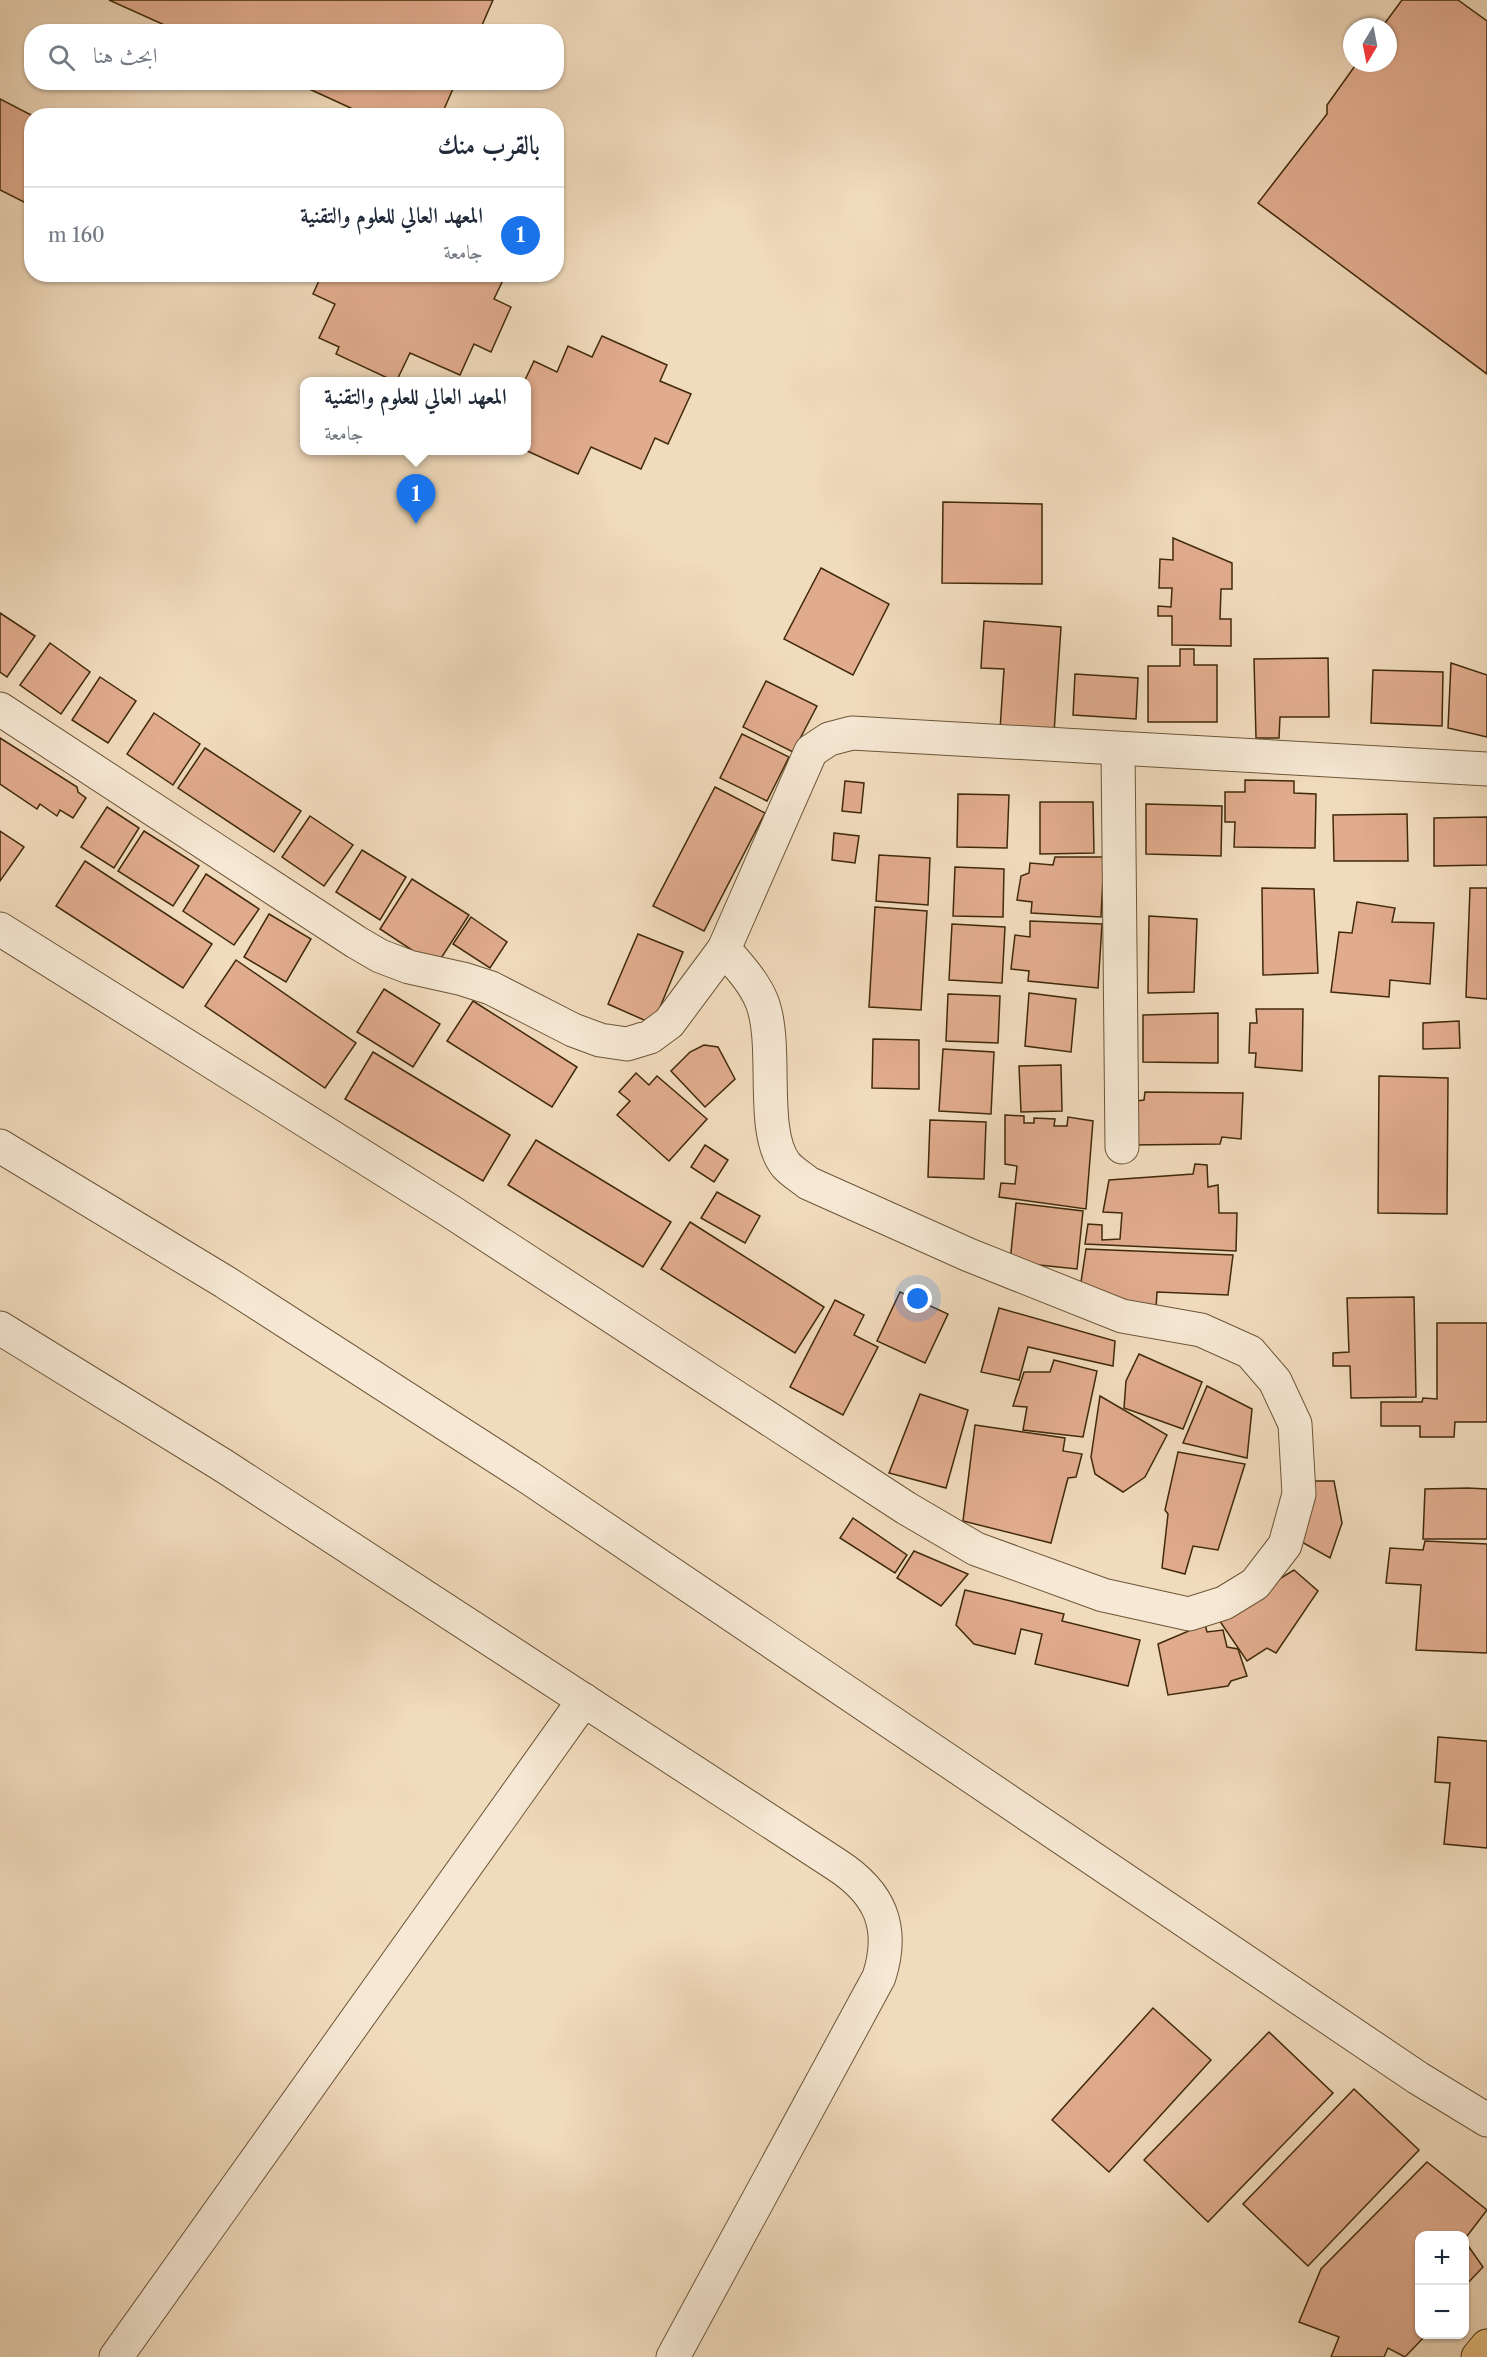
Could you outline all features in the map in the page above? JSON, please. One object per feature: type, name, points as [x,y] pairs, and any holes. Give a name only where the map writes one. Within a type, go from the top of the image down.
[{"type":"main road","points":[[1478,2357],[1487,2346]]},
{"type":"street","points":[[0,709],[380,956],[409,967],[491,988],[573,1030],[600,1040],[627,1044],[650,1037],[669,1023],[724,949],[811,751],[829,739],[852,733],[1487,769]]},
{"type":"street","points":[[1118,749],[1122,1147]]},
{"type":"street","points":[[0,928],[450,1211],[906,1508],[976,1549],[1103,1595],[1189,1614],[1224,1603],[1255,1584],[1285,1545],[1299,1494],[1295,1424],[1275,1381],[1250,1352],[1201,1330],[1122,1316],[969,1255],[808,1183],[786,1165],[776,1144],[771,1098],[770,1036],[762,1001],[746,974],[724,949]]},
{"type":"street","points":[[0,1146],[225,1282],[528,1477],[1418,2079],[1487,2120]]},
{"type":"street","points":[[0,1328],[224,1466],[855,1876],[869,1891],[879,1909],[886,1943],[885,1960],[879,1977],[673,2357]]},
{"type":"street","points":[[116,2357],[584,1700]]},
{"type":"building","points":[[109,0],[493,0],[482,24],[162,24]]},
{"type":"building","points":[[1402,0],[1458,0],[1487,21],[1487,374],[1258,203],[1327,114],[1327,105],[1351,72],[1397,72],[1397,18],[1389,18]]},
{"type":"building","points":[[311,90],[452,90],[445,108],[351,108]]},
{"type":"building","points":[[0,99],[24,111],[24,202],[0,190]]},
{"type":"building","points":[[318,282],[502,282],[494,299],[511,307],[491,352],[474,344],[460,375],[410,353],[398,377],[385,377],[336,354],[339,347],[319,338],[335,304],[313,294]]},
{"type":"building","points":[[602,336],[667,365],[660,381],[691,394],[668,444],[655,438],[641,469],[591,447],[578,474],[531,453],[531,377],[526,377],[534,361],[557,372],[568,346],[592,357]]},
{"type":"building","points":[[943,502],[1042,504],[1042,584],[942,583]]},
{"type":"building","points":[[1173,538],[1232,563],[1232,589],[1221,589],[1220,619],[1231,619],[1231,646],[1172,645],[1172,616],[1158,616],[1158,606],[1171,607],[1172,588],[1159,588],[1160,559],[1173,560]]},
{"type":"building","points":[[821,568],[889,604],[853,675],[784,639]]},
{"type":"building","points":[[0,613],[35,636],[7,677],[0,672]]},
{"type":"building","points":[[984,621],[1061,627],[1054,733],[1000,730],[1004,669],[981,668]]},
{"type":"building","points":[[50,643],[90,672],[61,714],[20,685]]},
{"type":"building","points":[[1180,649],[1194,649],[1194,665],[1217,665],[1217,722],[1148,722],[1148,666],[1180,666]]},
{"type":"building","points":[[1328,658],[1329,717],[1280,717],[1279,738],[1256,738],[1254,659]]},
{"type":"building","points":[[1451,663],[1487,675],[1487,737],[1448,728]]},
{"type":"building","points":[[1373,670],[1443,672],[1442,726],[1371,723]]},
{"type":"building","points":[[1075,674],[1138,678],[1136,719],[1073,715]]},
{"type":"building","points":[[100,677],[136,701],[108,743],[72,720]]},
{"type":"building","points":[[766,681],[817,706],[793,752],[743,727]]},
{"type":"building","points":[[154,713],[200,744],[173,785],[127,754]]},
{"type":"building","points":[[742,734],[789,757],[767,801],[720,778]]},
{"type":"building","points":[[0,738],[77,787],[78,792],[86,798],[73,818],[60,810],[57,816],[40,804],[37,809],[0,784]]},
{"type":"building","points":[[205,748],[301,811],[274,852],[178,788]]},
{"type":"building","points":[[1245,780],[1294,781],[1294,793],[1316,794],[1315,848],[1234,847],[1235,822],[1225,822],[1225,792],[1245,792]]},
{"type":"building","points":[[845,781],[864,783],[861,813],[842,811]]},
{"type":"building","points":[[715,787],[765,813],[704,931],[653,906]]},
{"type":"building","points":[[958,794],[1009,795],[1007,848],[957,847]]},
{"type":"building","points":[[1040,802],[1093,802],[1094,853],[1040,854]]},
{"type":"building","points":[[1146,804],[1222,806],[1221,856],[1146,854]]},
{"type":"building","points":[[107,807],[139,828],[114,868],[81,847]]},
{"type":"building","points":[[1407,814],[1408,861],[1334,861],[1333,815]]},
{"type":"building","points":[[310,816],[353,845],[324,886],[282,857]]},
{"type":"building","points":[[1487,817],[1487,865],[1434,866],[1434,818]]},
{"type":"building","points":[[0,831],[24,847],[0,881]]},
{"type":"building","points":[[144,831],[199,866],[173,906],[118,871]]},
{"type":"building","points":[[834,833],[859,836],[855,863],[832,860]]},
{"type":"building","points":[[362,850],[406,877],[380,920],[336,892]]},
{"type":"building","points":[[879,855],[930,858],[928,905],[876,901]]},
{"type":"building","points":[[1055,857],[1104,857],[1101,917],[1031,913],[1032,902],[1017,900],[1021,876],[1029,873],[1030,863],[1053,865]]},
{"type":"building","points":[[85,861],[212,944],[183,988],[56,906]]},
{"type":"building","points":[[955,867],[1004,869],[1003,917],[953,916]]},
{"type":"building","points":[[206,874],[259,909],[234,945],[183,911]]},
{"type":"building","points":[[412,879],[469,915],[436,966],[380,929]]},
{"type":"building","points":[[1262,888],[1314,889],[1318,973],[1263,975]]},
{"type":"building","points":[[1470,888],[1487,888],[1487,999],[1466,997]]},
{"type":"building","points":[[1357,902],[1395,908],[1392,922],[1434,923],[1430,984],[1390,980],[1389,997],[1331,992],[1339,932],[1352,933]]},
{"type":"building","points":[[875,907],[927,911],[921,1010],[869,1007]]},
{"type":"building","points":[[269,914],[311,939],[286,982],[244,957]]},
{"type":"building","points":[[1149,916],[1197,919],[1194,992],[1148,993]]},
{"type":"building","points":[[471,917],[507,942],[490,968],[453,944]]},
{"type":"building","points":[[1030,921],[1102,924],[1098,988],[1028,981],[1029,971],[1011,969],[1015,935],[1030,937]]},
{"type":"building","points":[[952,924],[1005,927],[1002,983],[949,980]]},
{"type":"building","points":[[638,934],[683,952],[653,1024],[608,1004]]},
{"type":"building","points":[[236,960],[356,1043],[325,1088],[205,1006]]},
{"type":"building","points":[[384,989],[440,1024],[413,1067],[357,1032]]},
{"type":"building","points":[[1029,993],[1076,999],[1071,1052],[1025,1046]]},
{"type":"building","points":[[948,994],[1000,996],[998,1043],[946,1041]]},
{"type":"building","points":[[473,1001],[577,1067],[552,1107],[447,1041]]},
{"type":"building","points":[[1256,1009],[1303,1009],[1302,1071],[1255,1067],[1256,1053],[1249,1053],[1250,1023],[1257,1023]]},
{"type":"building","points":[[1218,1013],[1218,1063],[1143,1062],[1143,1015]]},
{"type":"building","points":[[1459,1021],[1460,1048],[1423,1049],[1423,1023]]},
{"type":"building","points":[[873,1039],[919,1040],[919,1089],[872,1088]]},
{"type":"building","points":[[704,1045],[718,1047],[735,1079],[705,1107],[671,1071],[690,1052]]},
{"type":"building","points":[[943,1049],[994,1052],[991,1114],[939,1111]]},
{"type":"building","points":[[373,1052],[510,1135],[483,1181],[345,1099]]},
{"type":"building","points":[[1061,1065],[1062,1111],[1021,1112],[1019,1066]]},
{"type":"building","points":[[636,1073],[649,1085],[657,1076],[707,1119],[669,1161],[617,1115],[630,1101],[619,1092]]},
{"type":"building","points":[[1379,1076],[1448,1078],[1447,1214],[1378,1213]]},
{"type":"building","points":[[1145,1092],[1243,1093],[1241,1139],[1222,1137],[1220,1144],[1129,1145],[1129,1102],[1144,1100]]},
{"type":"building","points":[[1005,1115],[1024,1116],[1024,1123],[1034,1123],[1034,1118],[1055,1119],[1054,1126],[1067,1126],[1068,1117],[1093,1121],[1086,1209],[999,1197],[1001,1183],[1015,1184],[1017,1166],[1005,1164]]},
{"type":"building","points":[[930,1120],[986,1122],[984,1179],[928,1177]]},
{"type":"building","points":[[536,1140],[671,1222],[643,1267],[508,1185]]},
{"type":"building","points":[[705,1145],[728,1160],[714,1182],[691,1167]]},
{"type":"building","points":[[1195,1164],[1207,1165],[1208,1187],[1218,1185],[1219,1213],[1237,1213],[1236,1251],[1085,1244],[1088,1224],[1102,1225],[1102,1240],[1120,1239],[1122,1213],[1103,1212],[1109,1180],[1193,1174]]},
{"type":"building","points":[[717,1192],[760,1216],[745,1243],[701,1218]]},
{"type":"building","points":[[1016,1203],[1083,1211],[1077,1269],[1010,1262]]},
{"type":"building","points":[[690,1222],[824,1307],[795,1353],[661,1269]]},
{"type":"building","points":[[1086,1249],[1233,1255],[1228,1295],[1157,1292],[1156,1309],[1079,1295]]},
{"type":"building","points":[[900,1292],[948,1314],[925,1363],[877,1341]]},
{"type":"building","points":[[1414,1297],[1416,1397],[1351,1398],[1350,1366],[1333,1366],[1333,1353],[1349,1352],[1347,1298]]},
{"type":"building","points":[[835,1300],[864,1315],[854,1335],[878,1347],[843,1415],[790,1387]]},
{"type":"building","points":[[999,1308],[1115,1341],[1113,1366],[1028,1347],[1019,1380],[981,1372]]},
{"type":"building","points":[[1437,1323],[1487,1323],[1487,1422],[1455,1422],[1454,1437],[1420,1437],[1420,1426],[1381,1426],[1381,1402],[1422,1402],[1423,1398],[1437,1399]]},
{"type":"building","points":[[1139,1354],[1202,1382],[1183,1429],[1124,1408],[1126,1381]]},
{"type":"building","points":[[1054,1360],[1097,1371],[1083,1437],[1023,1430],[1027,1407],[1013,1406],[1024,1372],[1050,1372]]},
{"type":"building","points":[[1207,1386],[1252,1409],[1247,1458],[1183,1443]]},
{"type":"building","points":[[920,1394],[968,1410],[946,1488],[889,1473]]},
{"type":"building","points":[[1100,1396],[1167,1435],[1145,1477],[1123,1492],[1095,1474],[1091,1457]]},
{"type":"building","points":[[975,1425],[1065,1438],[1063,1451],[1082,1454],[1076,1477],[1068,1478],[1051,1543],[963,1521]]},
{"type":"building","points":[[1178,1452],[1245,1464],[1218,1550],[1193,1546],[1185,1574],[1162,1568],[1168,1514],[1165,1510]]},
{"type":"building","points":[[1304,1481],[1334,1481],[1342,1523],[1330,1558],[1293,1537]]},
{"type":"building","points":[[1425,1489],[1487,1489],[1487,1539],[1423,1539]]},
{"type":"building","points":[[853,1518],[907,1555],[895,1573],[840,1538]]},
{"type":"building","points":[[1425,1541],[1487,1544],[1487,1653],[1416,1650],[1421,1585],[1386,1583],[1390,1548],[1423,1550]]},
{"type":"building","points":[[914,1551],[968,1574],[941,1606],[897,1578]]},
{"type":"building","points":[[1294,1570],[1318,1591],[1276,1653],[1267,1648],[1247,1661],[1217,1617]]},
{"type":"building","points":[[965,1590],[1064,1614],[1062,1621],[1140,1640],[1128,1686],[1035,1664],[1042,1634],[1021,1629],[1015,1654],[974,1644],[956,1625]]},
{"type":"building","points":[[1205,1624],[1207,1632],[1223,1630],[1227,1647],[1238,1649],[1247,1676],[1231,1681],[1228,1686],[1168,1695],[1158,1644]]},
{"type":"building","points":[[1438,1737],[1487,1741],[1487,1848],[1444,1844],[1450,1783],[1435,1782]]},
{"type":"building","points":[[1153,2008],[1211,2060],[1109,2172],[1052,2120]]},
{"type":"building","points":[[1269,2032],[1333,2093],[1208,2222],[1144,2160]]},
{"type":"building","points":[[1354,2089],[1419,2150],[1308,2266],[1243,2204]]},
{"type":"building","points":[[1427,2162],[1487,2210],[1469,2233],[1469,2231],[1415,2231],[1415,2339],[1422,2339],[1405,2357],[1388,2348],[1384,2357],[1331,2357],[1339,2337],[1299,2322],[1321,2269]]},
{"type":"building","points":[[1469,2247],[1483,2267],[1469,2282]]},
{"type":"place","name":"المعهد العالي للعلوم والتقنية","points":[[416,524]]}]
